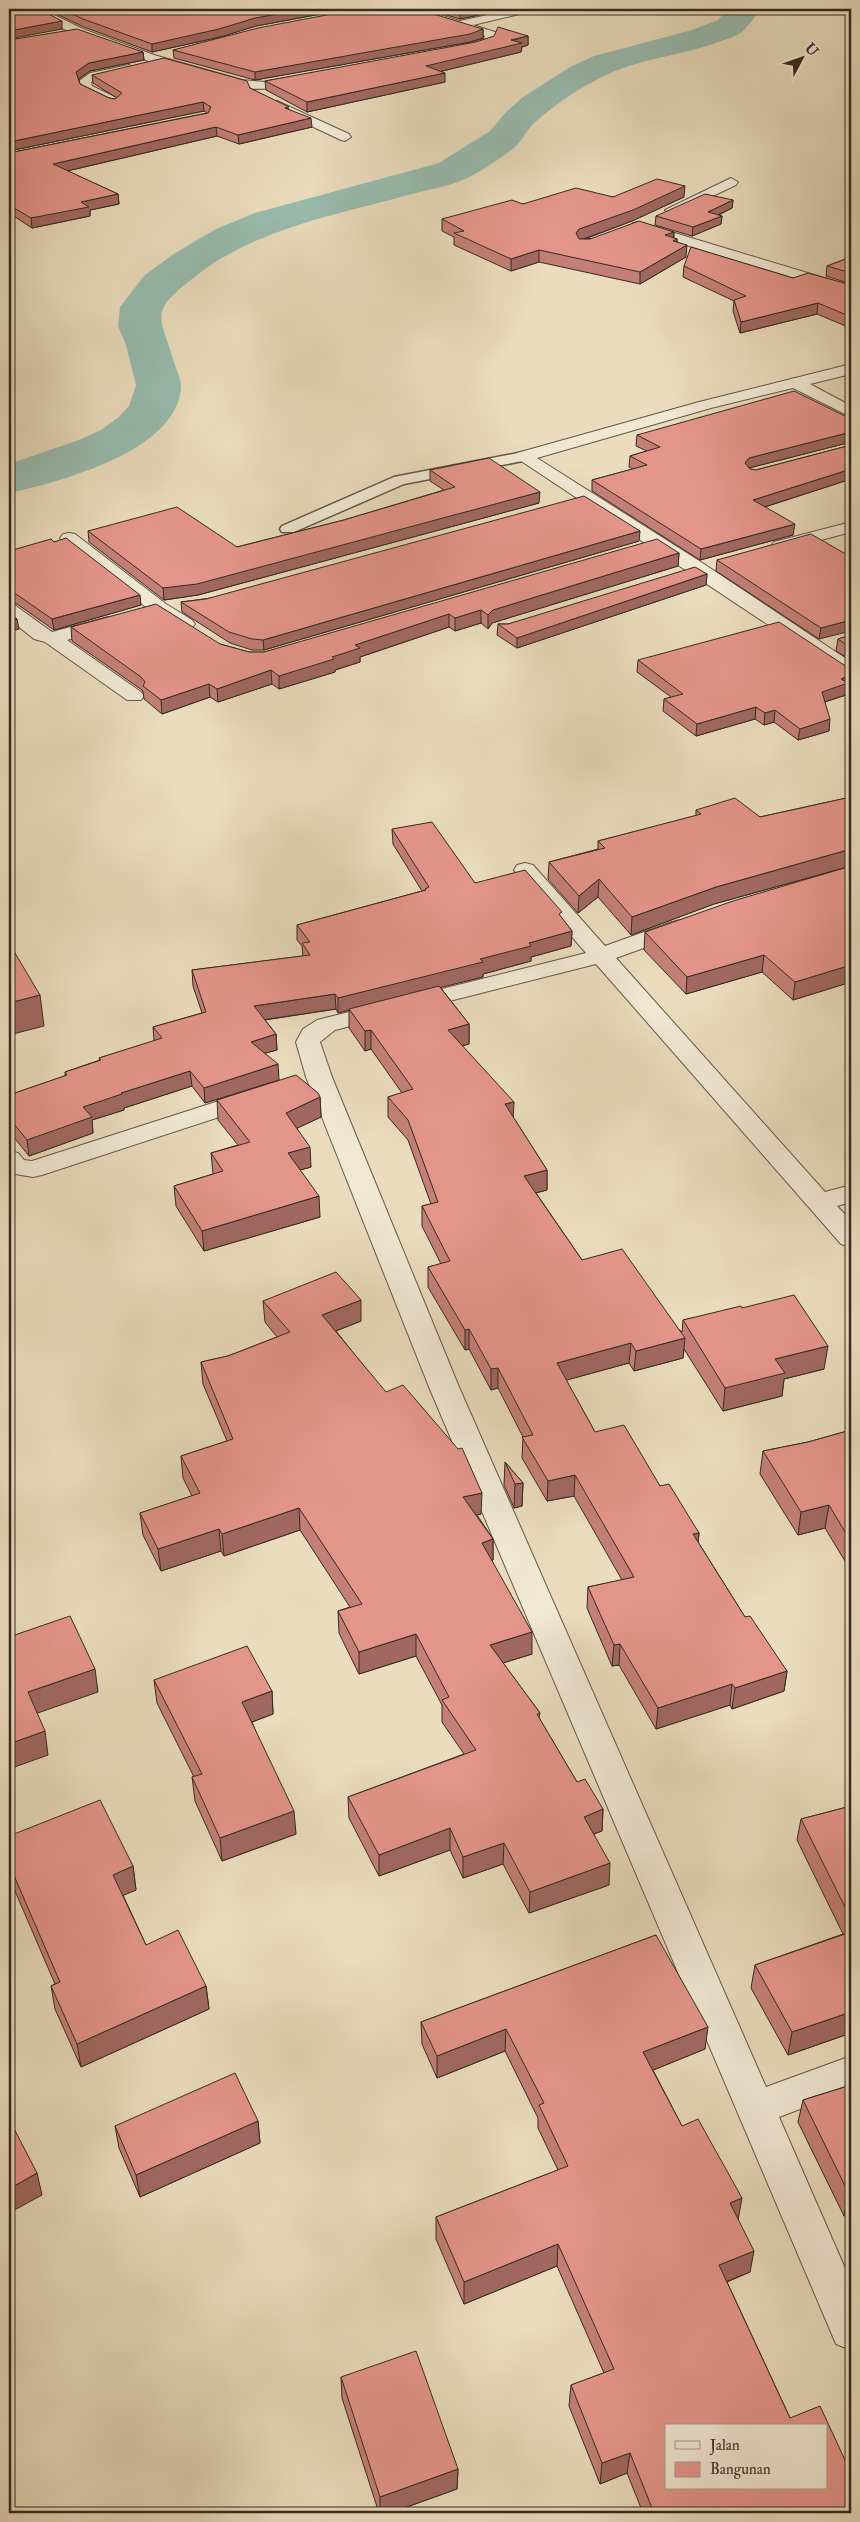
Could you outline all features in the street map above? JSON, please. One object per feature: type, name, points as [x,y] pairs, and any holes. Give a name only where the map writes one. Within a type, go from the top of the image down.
[{"type":"street","points":[[34,9],[78,31],[164,62],[255,86],[312,77]]},
{"type":"street","points":[[409,9],[491,34],[489,41],[444,52]]},
{"type":"street","points":[[461,24],[528,9]]},
{"type":"street","points":[[59,34],[78,31]]},
{"type":"street","points":[[150,57],[177,52]]},
{"type":"street","points":[[115,102],[86,88],[85,81],[94,76],[164,62]]},
{"type":"street","points":[[255,86],[255,92],[268,100],[345,137]]},
{"type":"street","points":[[731,182],[633,227],[851,292]]},
{"type":"street","points":[[523,457],[705,405],[851,369]]},
{"type":"street","points":[[790,384],[851,412]]},
{"type":"street","points":[[790,384],[851,422]]},
{"type":"street","points":[[523,457],[656,544],[697,568],[851,671]]},
{"type":"street","points":[[566,503],[585,498]]},
{"type":"street","points":[[764,550],[851,527]]},
{"type":"street","points":[[69,538],[142,613],[199,633]]},
{"type":"street","points":[[637,549],[656,544]]},
{"type":"street","points":[[678,574],[716,563]]},
{"type":"street","points":[[52,638],[142,613],[186,606]]},
{"type":"street","points":[[9,610],[41,635],[52,638],[134,696]]},
{"type":"street","points":[[817,648],[843,641]]},
{"type":"street","points":[[525,870],[851,1238]]},
{"type":"street","points":[[704,918],[601,956],[326,1025],[312,1034],[308,1042],[310,1080],[757,2108],[851,2329]]},
{"type":"street","points":[[9,1159],[16,1167],[33,1169],[272,1092]]},
{"type":"street","points":[[819,1202],[851,1193]]},
{"type":"street","points":[[757,2108],[851,2073]]},
{"type":"lane","points":[[288,530],[400,480],[523,457]]},
{"type":"building","points":[[9,9],[39,9],[62,21],[9,31]]},
{"type":"building","points":[[62,9],[305,9],[255,18],[219,29],[152,44],[83,19]]},
{"type":"building","points":[[358,9],[417,9],[483,29],[470,34],[255,72],[173,50],[258,28]]},
{"type":"building","points":[[453,9],[470,9],[460,11]]},
{"type":"building","points":[[498,27],[528,36],[511,40],[522,43],[426,66],[445,73],[307,102],[265,81],[476,42],[494,36]]},
{"type":"building","points":[[77,29],[143,52],[89,63],[76,72],[80,84],[109,98],[115,99],[122,93],[92,75],[164,58],[247,81],[250,88],[289,107],[285,108],[311,118],[238,135],[216,127],[53,164],[118,194],[81,202],[89,207],[31,218],[9,205],[9,153],[208,113],[211,107],[203,102],[9,142],[9,40]]},
{"type":"building","points":[[657,179],[685,186],[633,210],[579,229],[576,233],[579,239],[590,239],[639,221],[674,232],[665,235],[677,239],[673,241],[687,245],[640,272],[539,250],[511,259],[454,233],[464,231],[442,219],[512,200],[523,204],[576,188],[613,197]]},
{"type":"building","points":[[705,194],[733,200],[708,212],[722,216],[693,227],[656,216]]},
{"type":"building","points":[[691,247],[793,278],[808,273],[851,285],[851,315],[849,316],[818,303],[741,322],[734,300],[746,296],[684,266]]},
{"type":"building","points":[[851,257],[851,273],[827,266]]},
{"type":"building","points":[[794,391],[851,419],[851,432],[749,458],[745,463],[750,469],[756,470],[851,445],[851,469],[753,500],[795,524],[701,549],[592,480],[647,465],[630,456],[660,447],[637,435]]},
{"type":"building","points":[[489,458],[540,492],[197,584],[163,588],[88,531],[177,507],[237,547],[344,520],[455,487],[430,470]]},
{"type":"building","points":[[584,496],[640,531],[263,640],[252,639],[229,632],[181,602],[206,599]]},
{"type":"building","points":[[811,534],[851,557],[851,620],[821,628],[717,560]]},
{"type":"building","points":[[66,538],[140,595],[52,619],[16,594],[9,593],[9,551],[51,539],[54,542]]},
{"type":"building","points":[[657,539],[679,553],[493,610],[488,615],[481,610],[455,618],[449,614],[355,645],[360,648],[332,657],[334,659],[279,676],[271,670],[217,689],[209,684],[161,700],[143,686],[145,682],[141,677],[71,627],[156,604],[220,644],[249,652],[264,652]]},
{"type":"building","points":[[695,567],[707,574],[517,638],[498,624],[508,624]]},
{"type":"building","points":[[9,611],[17,619],[9,621]]},
{"type":"building","points":[[779,622],[844,665],[851,666],[851,675],[841,679],[848,683],[822,692],[830,719],[800,729],[775,710],[765,713],[756,707],[697,724],[664,699],[683,694],[638,660]]},
{"type":"building","points":[[851,635],[851,648],[838,639]]},
{"type":"building","points":[[851,797],[851,849],[716,887],[632,917],[599,879],[579,896],[549,862],[605,848],[598,841],[701,814],[696,810],[735,798],[760,817]]},
{"type":"building","points":[[432,822],[475,883],[525,870],[562,912],[559,914],[572,931],[529,943],[531,946],[480,959],[483,962],[338,998],[335,994],[254,1006],[276,1034],[251,1042],[278,1064],[204,1088],[190,1071],[83,1107],[92,1117],[27,1140],[9,1118],[9,1095],[67,1075],[65,1072],[101,1060],[99,1058],[162,1038],[153,1027],[206,1012],[192,970],[310,955],[302,943],[310,942],[297,925],[426,890],[429,887],[392,829]]},
{"type":"building","points":[[851,866],[851,965],[795,982],[764,955],[687,977],[645,932],[733,901]]},
{"type":"building","points":[[9,943],[40,995],[9,1003]]},
{"type":"building","points":[[439,986],[469,1024],[448,1030],[514,1102],[505,1104],[547,1170],[524,1176],[582,1260],[622,1249],[685,1338],[636,1351],[631,1343],[557,1363],[595,1432],[624,1425],[660,1486],[669,1484],[699,1533],[693,1534],[745,1617],[750,1616],[787,1671],[735,1688],[732,1684],[658,1708],[620,1644],[614,1645],[588,1587],[634,1577],[575,1475],[548,1481],[522,1437],[533,1435],[498,1368],[491,1369],[469,1329],[465,1330],[428,1267],[450,1261],[422,1206],[438,1202],[408,1120],[388,1097],[413,1089],[371,1030],[365,1031],[349,1009]]},
{"type":"building","points":[[296,1075],[318,1093],[320,1097],[286,1113],[310,1147],[288,1153],[319,1196],[202,1231],[174,1186],[223,1171],[211,1153],[250,1142],[217,1100]]},
{"type":"building","points":[[336,1272],[361,1300],[322,1315],[386,1392],[403,1385],[458,1449],[462,1448],[482,1493],[463,1497],[493,1539],[482,1543],[532,1632],[490,1645],[540,1713],[537,1714],[577,1782],[585,1779],[603,1809],[584,1817],[610,1863],[530,1892],[504,1843],[463,1857],[450,1828],[379,1855],[348,1797],[476,1750],[442,1700],[449,1697],[416,1634],[359,1652],[338,1611],[362,1604],[299,1508],[222,1534],[219,1529],[158,1549],[140,1513],[200,1493],[181,1456],[233,1439],[201,1362],[228,1356],[290,1332],[263,1301]]},
{"type":"building","points":[[794,1295],[828,1346],[775,1359],[785,1373],[725,1388],[683,1320]]},
{"type":"building","points":[[851,1430],[851,1542],[829,1505],[801,1512],[763,1451],[808,1442]]},
{"type":"building","points":[[505,1462],[523,1483],[515,1484]]},
{"type":"building","points":[[70,1616],[95,1669],[28,1692],[45,1731],[9,1744],[9,1637]]},
{"type":"building","points":[[247,1646],[272,1691],[242,1702],[294,1811],[220,1838],[192,1777],[202,1774],[154,1680]]},
{"type":"building","points":[[100,1800],[133,1866],[113,1875],[146,1945],[178,1930],[206,1986],[77,2044],[51,1986],[60,1982],[9,1864],[9,1836]]},
{"type":"building","points":[[851,1806],[851,1919],[801,1819]]},
{"type":"building","points":[[848,1933],[851,1939],[851,2012],[792,2032],[755,1965]]},
{"type":"building","points":[[656,1935],[708,2027],[643,2052],[682,2126],[698,2119],[742,2198],[730,2203],[754,2251],[719,2265],[790,2418],[820,2406],[851,2473],[851,2513],[654,2513],[630,2453],[602,2463],[571,2385],[614,2369],[558,2244],[464,2282],[436,2217],[568,2166],[539,2105],[544,2103],[506,2029],[437,2056],[421,2022]]},
{"type":"building","points":[[235,2073],[258,2121],[136,2175],[115,2126]]},
{"type":"building","points":[[851,2085],[851,2193],[849,2194],[803,2100]]},
{"type":"building","points":[[9,2119],[37,2173],[9,2189]]},
{"type":"building","points":[[416,2351],[458,2469],[380,2497],[341,2377]]},
{"type":"waterway","points":[[9,479],[74,459],[117,440],[136,427],[150,410],[158,391],[158,385],[148,345],[139,326],[141,307],[159,285],[186,264],[230,237],[269,221],[452,171],[503,139],[518,119],[534,105],[582,74],[606,63],[703,37],[729,27],[745,9]]}]
